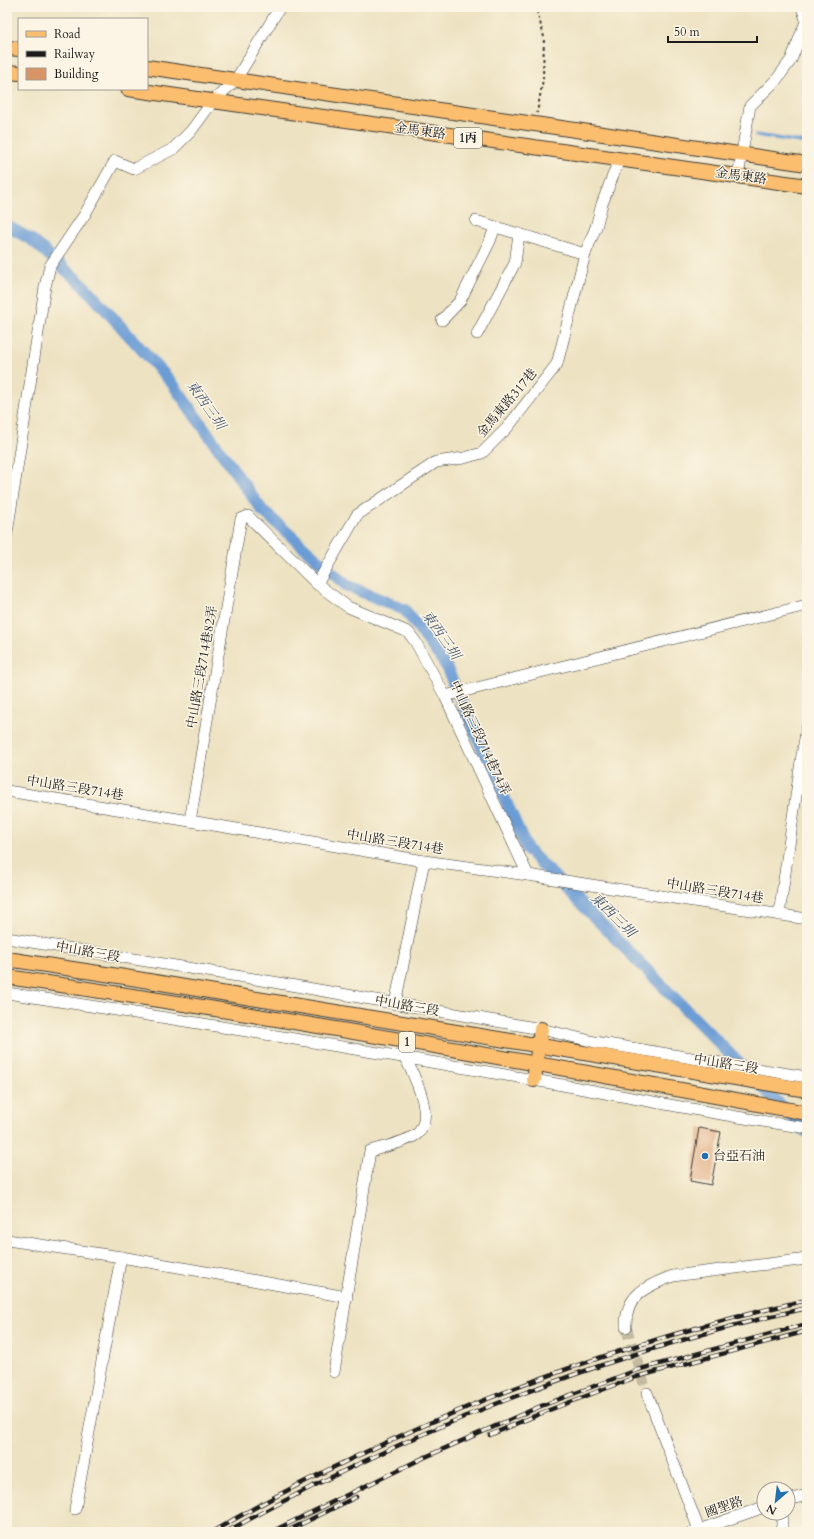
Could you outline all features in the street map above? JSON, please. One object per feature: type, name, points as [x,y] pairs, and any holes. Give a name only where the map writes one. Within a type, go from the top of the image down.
[{"type":"main road","points":[[7,48],[18,49]]},
{"type":"main road","name":"金馬東路","points":[[148,67],[807,164]]},
{"type":"main road","points":[[7,72],[18,74]]},
{"type":"main road","name":"金馬東路","points":[[135,90],[807,186]]},
{"type":"main road","name":"中山路三段","points":[[7,959],[125,977],[807,1090]]},
{"type":"main road","name":"1","points":[[7,977],[122,994],[537,1064],[807,1113]]},
{"type":"main road","points":[[534,1080],[540,1046],[541,1029]]},
{"type":"street","points":[[7,533],[45,287],[50,266],[85,214],[115,161],[134,169],[173,149],[191,131],[213,101],[235,81],[280,7]]},
{"type":"street","points":[[738,176],[750,106],[777,79],[791,60],[807,20],[802,7]]},
{"type":"street","name":"金馬東路317巷","points":[[317,584],[357,515],[436,462],[464,458],[482,453],[507,428],[557,364],[585,254],[619,160]]},
{"type":"street","points":[[476,221],[585,254]]},
{"type":"street","points":[[442,320],[460,301],[490,241],[495,227]]},
{"type":"street","points":[[477,334],[515,263],[519,234]]},
{"type":"street","name":"中山路三段714巷74弄","points":[[241,519],[248,516],[317,584],[348,607],[408,632],[415,641],[445,696],[528,875]]},
{"type":"street","name":"中山路三段714巷82弄","points":[[190,821],[241,519]]},
{"type":"street","points":[[445,696],[807,605]]},
{"type":"street","name":"中山路三段714巷","points":[[779,915],[807,727]]},
{"type":"street","name":"中山路三段714巷","points":[[7,791],[424,862],[528,875],[807,919]]},
{"type":"street","points":[[395,1004],[424,862]]},
{"type":"street","name":"中山路三段","points":[[7,938],[273,982],[541,1029],[595,1042],[807,1077]]},
{"type":"street","name":"1","points":[[7,993],[534,1080],[740,1118],[807,1128]]},
{"type":"street","points":[[116,1010],[122,994]]},
{"type":"street","points":[[334,1372],[370,1151],[416,1135],[420,1130],[423,1121],[424,1110],[422,1098],[416,1079],[406,1059]]},
{"type":"street","points":[[7,1240],[121,1257],[347,1297]]},
{"type":"street","points":[[75,1509],[121,1257]]},
{"type":"street","points":[[626,1327],[626,1318],[631,1302],[640,1291],[653,1283],[673,1276],[807,1259]]},
{"type":"street","points":[[647,1393],[696,1531]]},
{"type":"street","points":[[796,1498],[807,1495]]},
{"type":"street","name":"國聖路","points":[[696,1531],[756,1511]]},
{"type":"street","points":[[780,1532],[782,1521]]},
{"type":"path","points":[[535,124],[543,79],[544,37],[537,11]]},
{"type":"building","name":"台亞石油","points":[[699,1128],[721,1132],[711,1185],[690,1181]]},
{"type":"waterway","points":[[756,135],[807,143]]},
{"type":"waterway","name":"東西三圳","points":[[7,226],[32,240],[85,287],[172,383],[262,510],[346,585],[405,610],[445,664],[527,849],[807,1132]]},
{"type":"tunnel","points":[[626,1327],[647,1393]]},
{"type":"railway","points":[[212,1532],[282,1493],[355,1457],[464,1408],[520,1386],[633,1347],[749,1314],[807,1300]]},
{"type":"railway","points":[[226,1532],[366,1460],[437,1428],[508,1399],[581,1372],[655,1348],[730,1327],[807,1308]]},
{"type":"railway","points":[[271,1532],[423,1458],[541,1406],[637,1370],[807,1324]]},
{"type":"railway","points":[[490,1435],[544,1412],[636,1377],[807,1331]]},
{"type":"railway","points":[[285,1532],[356,1497]]},
{"type":"place","name":"台亞石油","points":[[705,1156]]}]
